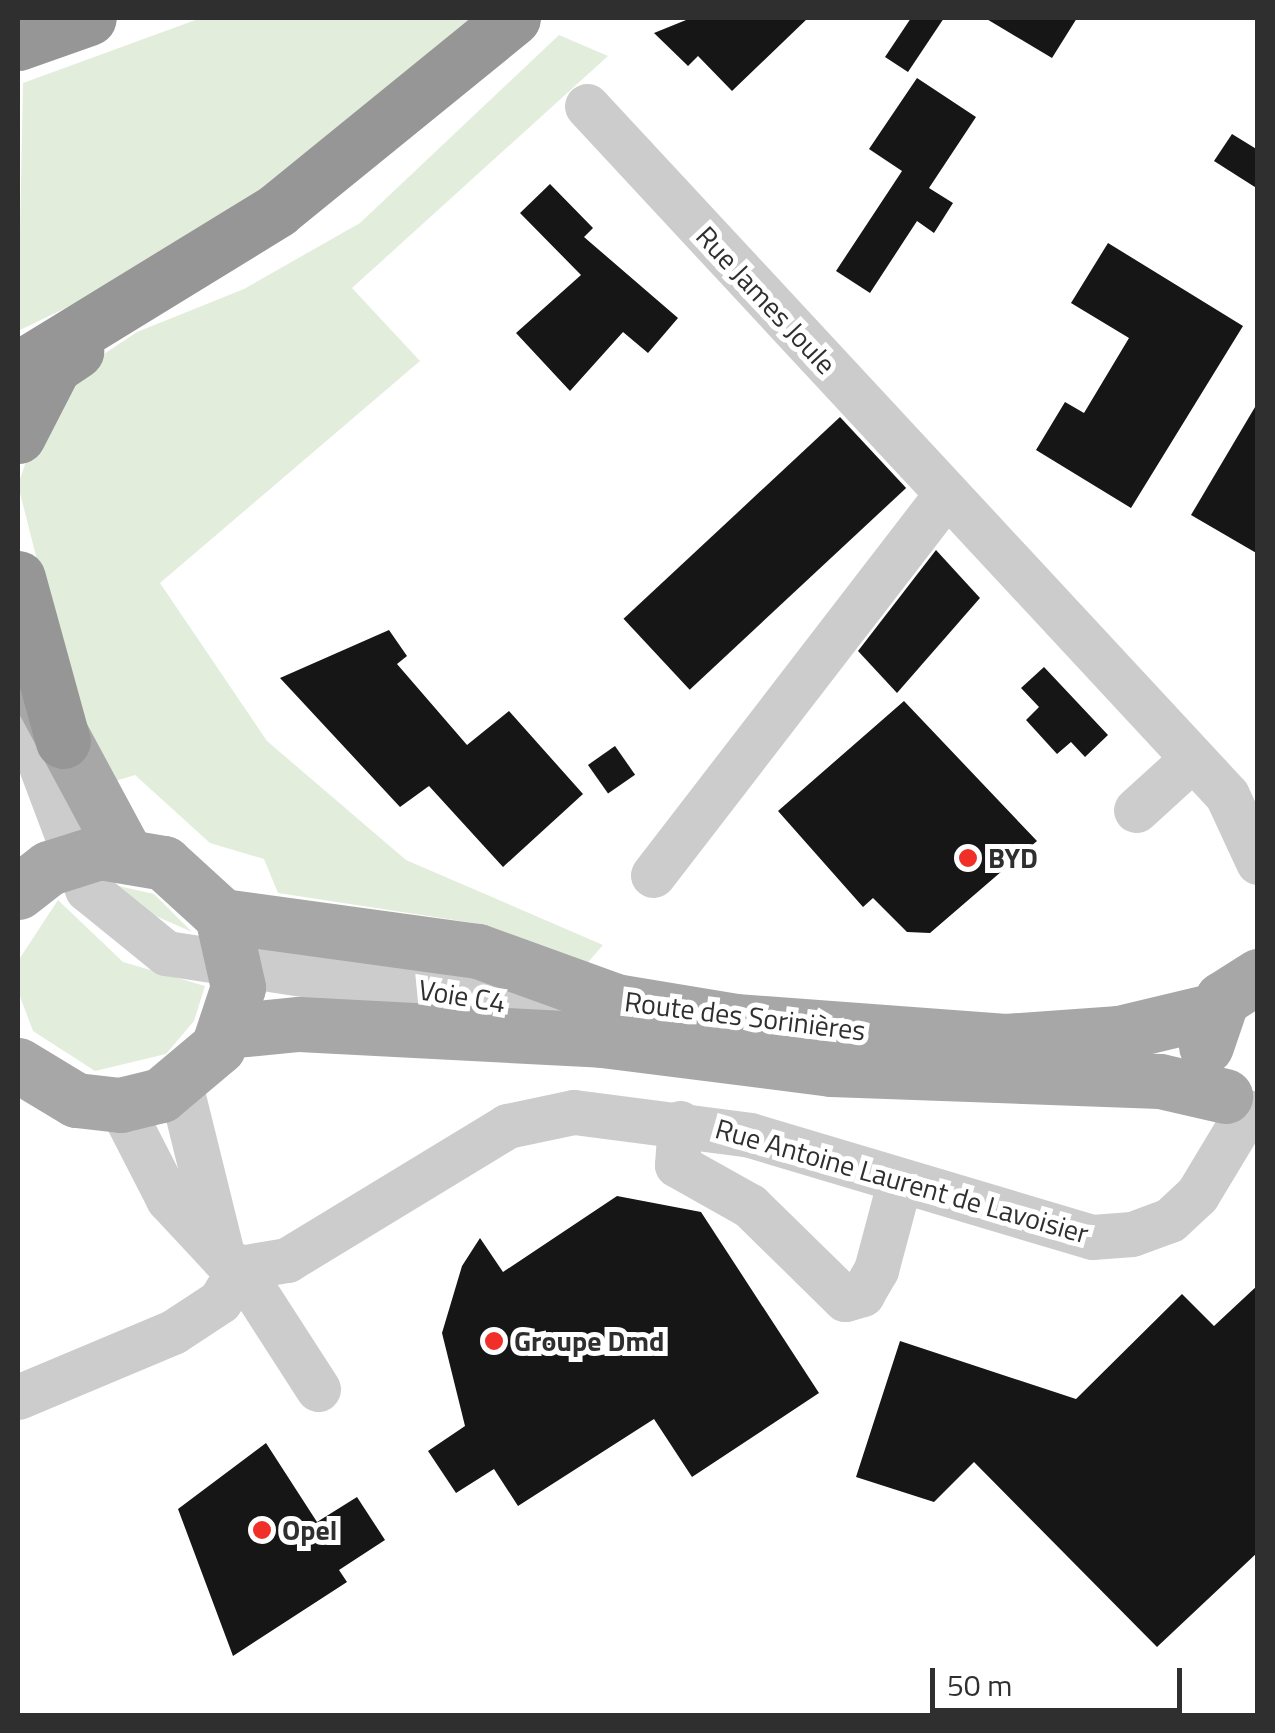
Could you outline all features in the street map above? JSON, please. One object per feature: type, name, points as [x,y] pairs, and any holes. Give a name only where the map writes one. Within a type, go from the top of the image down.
[{"type":"highway","points":[[18,43],[89,18]]},
{"type":"highway","points":[[18,369],[354,154],[514,18]]},
{"type":"highway","points":[[18,436],[54,366],[150,287]]},
{"type":"highway","points":[[18,578],[63,741]]},
{"type":"main road","points":[[18,641],[63,741],[99,855]]},
{"type":"main road","points":[[18,888],[99,855],[181,872],[230,940],[227,1031],[180,1084],[120,1105],[76,1100],[19,1068]]},
{"type":"main road","name":"Route des Sorinières","points":[[230,940],[478,951],[616,1001],[736,1021],[1005,1041],[1118,1033],[1215,1010],[1258,976]]},
{"type":"main road","points":[[1215,1010],[1207,1061],[1243,1108]]},
{"type":"main road","name":"Route des Sorinières","points":[[227,1031],[299,1024],[505,1042],[602,1040],[832,1069],[1073,1074],[1160,1082],[1243,1108]]},
{"type":"street","name":"Rue James Joule","points":[[587,106],[1226,796],[1257,857]]},
{"type":"street","points":[[653,875],[946,494]]},
{"type":"street","name":"Voie C4","points":[[18,706],[99,855],[87,889],[152,944],[230,940],[702,1038],[1073,1074]]},
{"type":"street","points":[[1136,810],[1192,759]]},
{"type":"street","points":[[1073,1074],[1118,1033]]},
{"type":"street","points":[[18,1397],[174,1332],[220,1301],[232,1263],[180,1084]]},
{"type":"street","points":[[120,1105],[168,1198],[232,1263],[318,1388]]},
{"type":"street","name":"Rue Antoine Laurent de Lavoisier","points":[[232,1263],[287,1260],[540,1114],[680,1123],[900,1180],[1092,1236],[1132,1234],[1170,1220],[1197,1195],[1243,1108]]},
{"type":"street","points":[[680,1123],[677,1165],[750,1206],[845,1298],[862,1294],[876,1270],[900,1180]]},
{"type":"green space","points":[[201,18],[494,18],[161,262],[18,331],[23,83]]},
{"type":"green space","points":[[559,35],[608,56],[352,288],[420,361],[160,583],[267,741],[406,860],[603,945],[578,974],[474,923],[278,893],[264,859],[210,843],[135,775],[112,782],[79,726],[18,485],[34,438],[77,372],[137,332],[244,289],[360,223]]},
{"type":"green space","points":[[114,885],[154,894],[192,932],[149,913]]},
{"type":"green space","points":[[58,900],[123,962],[205,986],[194,1021],[166,1054],[95,1071],[33,1031],[19,994],[20,958]]},
{"type":"building","points":[[691,18],[808,18],[732,91],[698,56],[688,66],[654,33]]},
{"type":"building","points":[[911,18],[944,18],[908,72],[885,57]]},
{"type":"building","points":[[985,18],[1077,18],[1052,58]]},
{"type":"building","points":[[917,78],[976,117],[929,188],[953,203],[934,233],[917,221],[870,293],[836,271],[902,171],[869,149]]},
{"type":"building","points":[[1232,134],[1258,150],[1258,189],[1214,161]]},
{"type":"building","points":[[550,184],[593,228],[584,237],[678,318],[648,353],[623,332],[570,391],[516,333],[581,275],[520,213]]},
{"type":"building","points":[[1108,243],[1243,326],[1131,508],[1036,450],[1065,402],[1084,413],[1129,338],[1071,303]]},
{"type":"building","points":[[1258,402],[1258,554],[1191,515]]},
{"type":"building","points":[[840,417],[906,488],[690,690],[624,619]]},
{"type":"building","points":[[936,550],[980,598],[897,693],[858,651]]},
{"type":"building","points":[[389,630],[407,656],[397,664],[467,745],[509,711],[583,794],[503,867],[429,786],[400,807],[280,678]]},
{"type":"building","points":[[1044,667],[1108,735],[1085,757],[1071,742],[1057,754],[1026,720],[1039,707],[1021,688]]},
{"type":"building","points":[[904,701],[1037,841],[930,933],[907,932],[873,898],[863,907],[778,811]]},
{"type":"building","points":[[615,746],[635,775],[608,794],[588,765]]},
{"type":"building","points":[[617,1196],[701,1212],[819,1393],[692,1477],[654,1419],[518,1506],[494,1469],[456,1493],[428,1451],[465,1426],[442,1333],[462,1266],[480,1238],[503,1272]]},
{"type":"building","points":[[1258,1285],[1258,1552],[1157,1647],[974,1462],[934,1502],[856,1477],[900,1341],[1076,1399],[1182,1294],[1214,1326]]},
{"type":"building","points":[[266,1443],[317,1522],[357,1497],[385,1540],[339,1570],[347,1582],[233,1656],[178,1509]]},
{"type":"place","name":"BYD","points":[[968,858]]},
{"type":"place","name":"Groupe Dmd","points":[[494,1341]]},
{"type":"place","name":"Opel","points":[[262,1530]]}]
